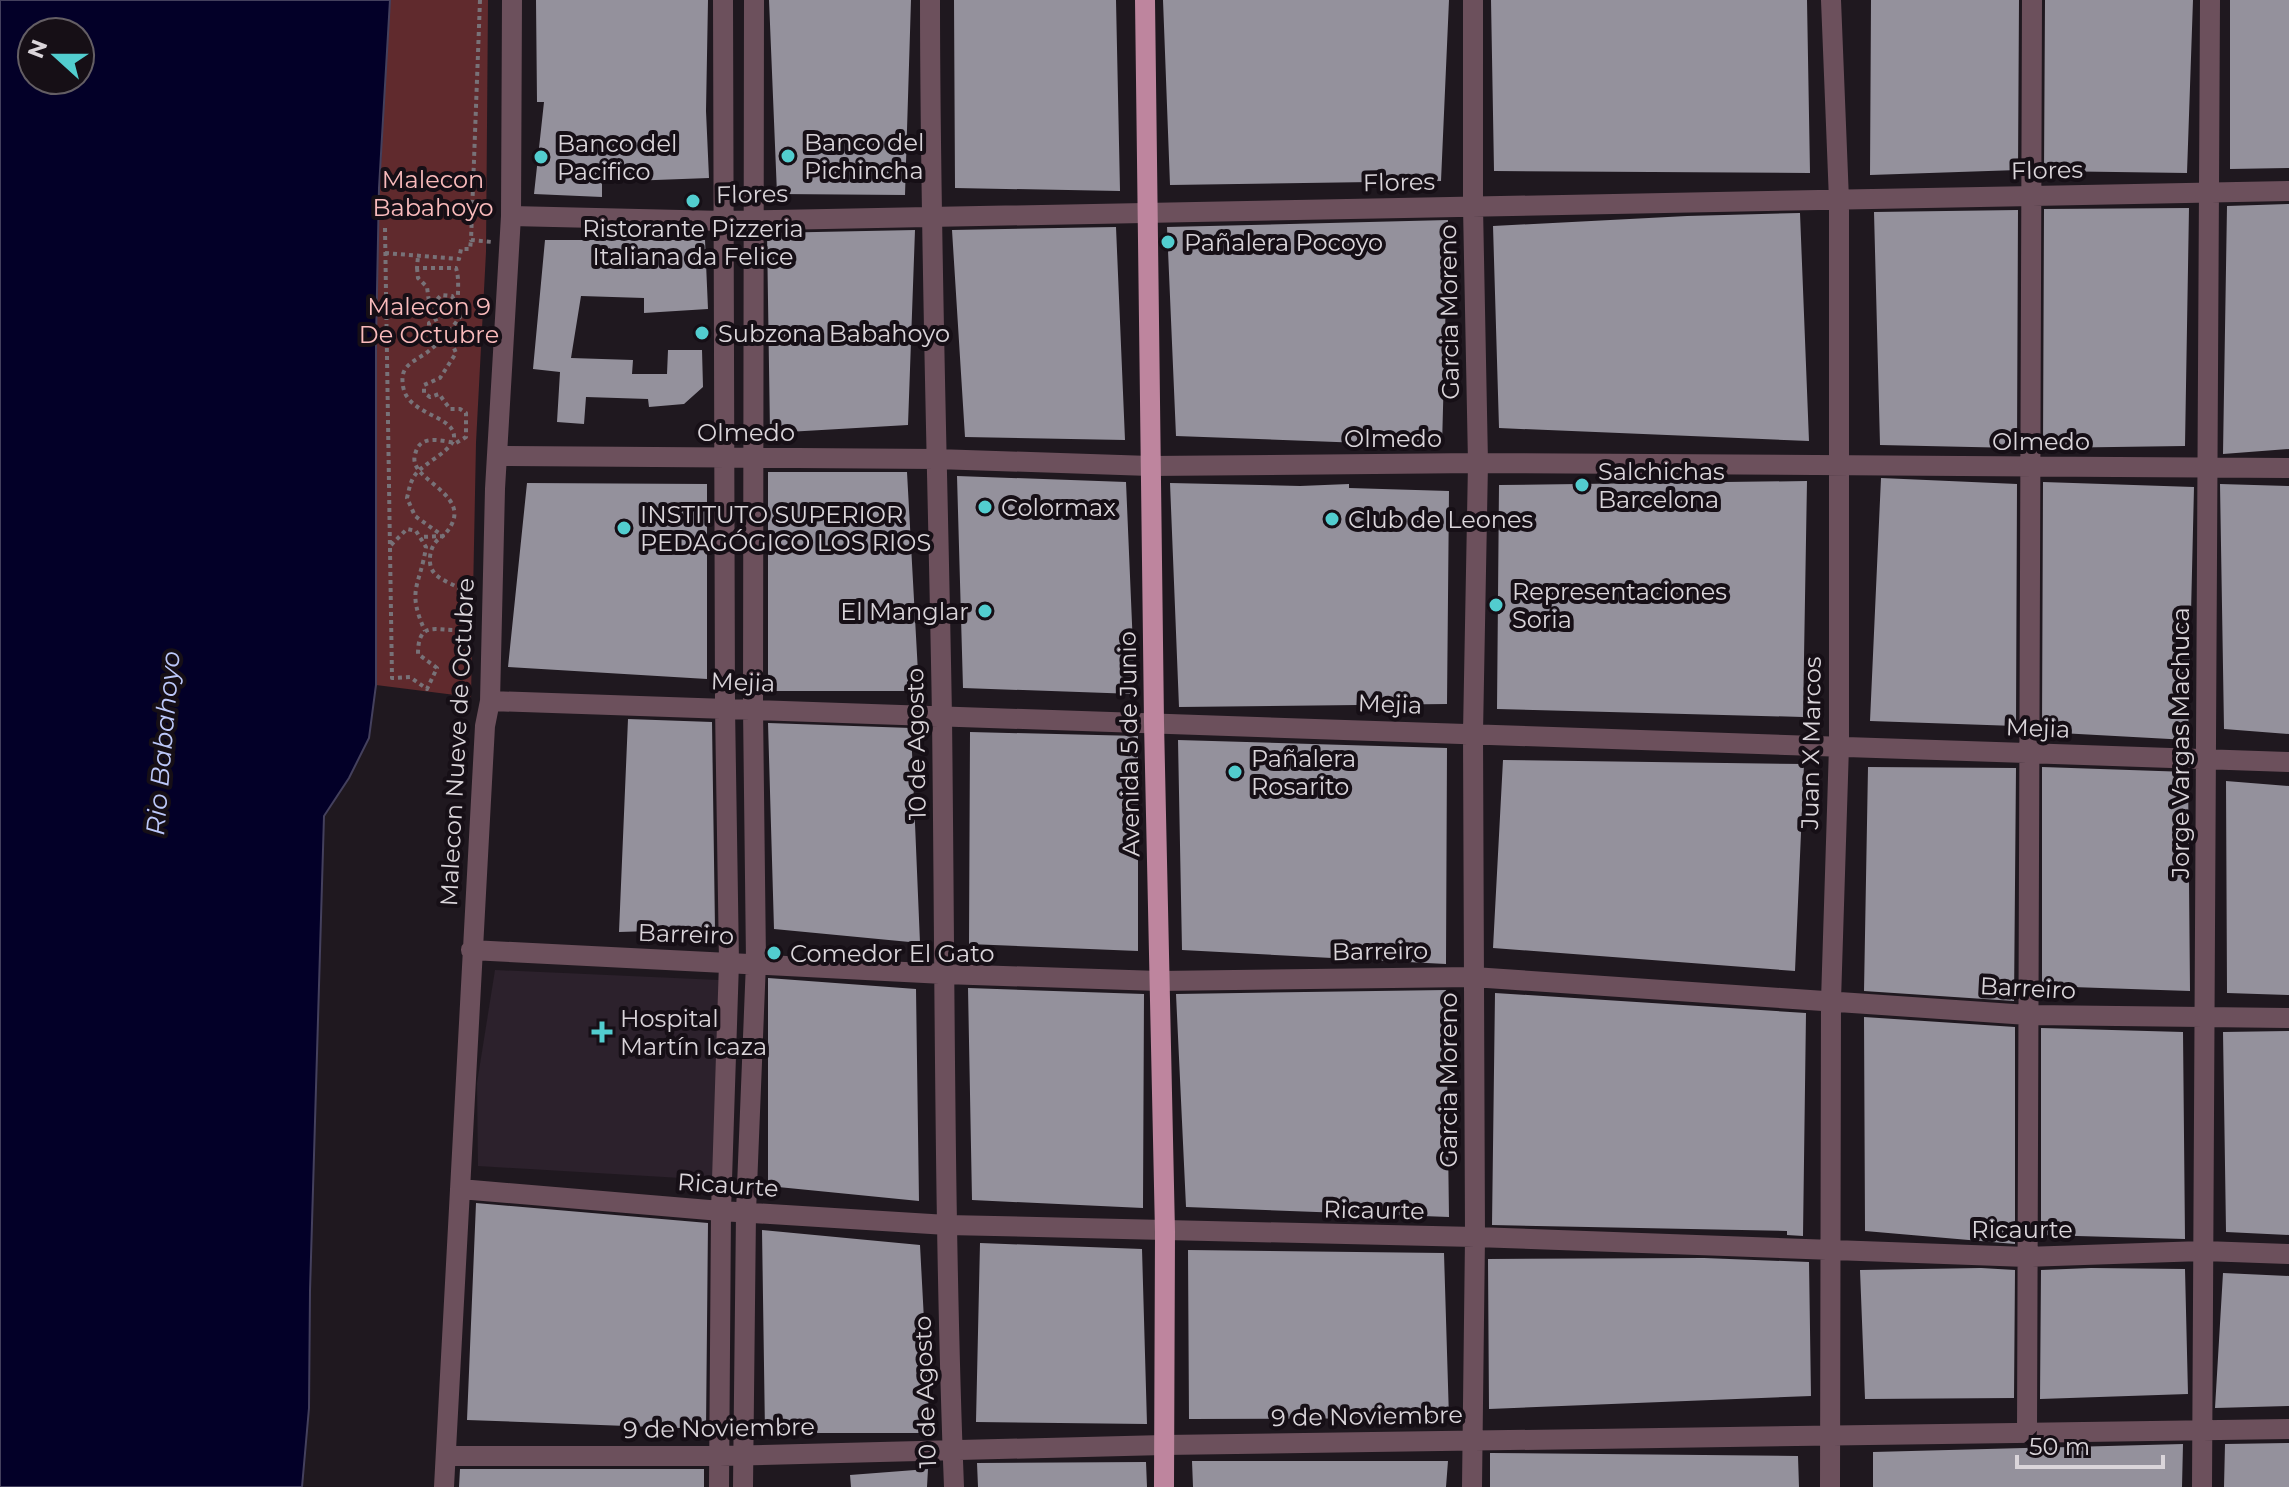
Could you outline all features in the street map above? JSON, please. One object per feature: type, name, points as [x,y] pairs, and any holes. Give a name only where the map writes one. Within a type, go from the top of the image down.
[{"type":"main road","name":"Avenida 5 de Junio","points":[[1145,0],[1154,722],[1165,1232],[1164,1487]]},
{"type":"street","name":"Malecon Nueve de Octubre","points":[[444,1487],[471,950],[485,726],[490,701],[498,456],[511,216],[512,0]]},
{"type":"street","points":[[719,1487],[721,1211],[729,962],[725,707],[723,0]]},
{"type":"street","points":[[743,1487],[746,1212],[756,962],[753,708],[754,0]]},
{"type":"street","name":"10 de Agosto","points":[[930,0],[930,217],[942,715],[947,1225],[954,1487]]},
{"type":"street","name":"Garcia Moreno","points":[[1472,1487],[1475,1237],[1473,733],[1478,463],[1473,0]]},
{"type":"street","name":"Juan X Marcos","points":[[1830,1487],[1831,1001],[1839,746],[1839,200],[1831,0]]},
{"type":"street","points":[[2027,1432],[2032,0]]},
{"type":"street","name":"Jorge Vargas Machuca","points":[[2202,1487],[2210,0]]},
{"type":"street","name":"Flores","points":[[511,216],[754,221],[2289,191]]},
{"type":"street","name":"Olmedo","points":[[498,456],[936,459],[1150,466],[1478,463],[2289,468]]},
{"type":"street","name":"Mejia","points":[[490,701],[2289,762]]},
{"type":"street","name":"Barreiro","points":[[471,950],[756,962],[944,974],[1159,981],[1473,977],[2028,1015],[2289,1018]]},
{"type":"street","name":"Ricaurte","points":[[460,1189],[721,1211],[947,1225],[1475,1237],[2027,1257],[2203,1251],[2289,1254]]},
{"type":"street","name":"9 de Noviembre","points":[[446,1456],[719,1456],[1164,1445],[2289,1429]]},
{"type":"path","points":[[385,253],[459,259],[461,249],[470,249],[480,0]]},
{"type":"path","points":[[385,228],[392,678],[410,677],[427,689],[437,668],[418,654],[419,641],[425,631],[438,627],[459,630],[468,620],[468,594],[435,576],[430,566],[432,548],[454,519],[452,502],[442,489],[419,471],[414,462],[415,452],[419,445],[430,440],[453,443]]},
{"type":"path","points":[[471,240],[509,244]]},
{"type":"path","points":[[418,256],[418,278],[427,287],[429,302],[434,303],[441,295],[452,296],[454,300],[449,313],[429,323],[429,328],[446,336],[456,353],[440,378],[424,385],[424,393],[430,397],[439,394],[450,409],[460,409],[466,413],[466,437],[453,443],[419,471],[410,484],[407,498],[415,516],[443,536]]},
{"type":"path","points":[[417,268],[456,268],[459,286],[456,305],[460,317],[446,336],[405,370],[402,378],[405,396],[410,403],[452,429],[453,443]]},
{"type":"path","points":[[390,546],[407,529],[416,531],[426,547],[414,588],[414,601],[425,631]]},
{"type":"path","points":[[421,537],[443,536]]},
{"type":"shaded area","name":"Hospital Martín Icaza","points":[[495,970],[719,980],[715,1180],[478,1166],[477,1083]]},
{"type":"green space","name":"Malecon 9 De Octubre","points":[[390,0],[488,0],[486,252],[476,443],[471,697],[376,685],[376,253]]},
{"type":"water","name":"Rio Babahoyo","points":[[0,0],[390,0],[379,188],[376,685],[369,738],[349,778],[324,816],[309,1408],[302,1487],[0,1487]]},
{"type":"building","points":[[536,0],[708,0],[706,111],[709,178],[602,182],[602,197],[534,194],[544,102],[537,102]]},
{"type":"building","points":[[769,0],[911,0],[905,195],[777,194]]},
{"type":"building","points":[[954,0],[1116,0],[1120,191],[955,188]]},
{"type":"building","points":[[1163,0],[1449,0],[1441,181],[1170,185]]},
{"type":"building","points":[[1491,0],[1807,0],[1810,173],[1494,171]]},
{"type":"building","points":[[1871,0],[2019,0],[2018,170],[1870,175]]},
{"type":"building","points":[[2045,0],[2193,0],[2187,173],[2044,171]]},
{"type":"building","points":[[2230,0],[2289,0],[2289,168],[2230,169]]},
{"type":"building","points":[[2289,204],[2289,449],[2223,454],[2227,206]]},
{"type":"building","points":[[2189,208],[2185,446],[2043,448],[2044,209]]},
{"type":"building","points":[[2018,210],[2017,448],[1880,445],[1874,212]]},
{"type":"building","points":[[1800,213],[1809,441],[1499,428],[1493,226]]},
{"type":"building","points":[[1448,220],[1442,446],[1176,436],[1167,227]]},
{"type":"building","points":[[1116,227],[1125,440],[965,437],[952,230]]},
{"type":"building","points":[[915,230],[908,425],[770,433],[767,233]]},
{"type":"building","points":[[545,240],[705,240],[708,309],[644,313],[644,298],[581,296],[571,358],[633,360],[632,374],[667,374],[668,350],[702,350],[703,387],[684,404],[649,407],[648,399],[586,397],[584,424],[557,422],[560,372],[533,369]]},
{"type":"building","points":[[768,472],[907,472],[919,691],[768,691]]},
{"type":"building","points":[[957,476],[1126,482],[1135,694],[963,688]]},
{"type":"building","points":[[1881,478],[2017,484],[2016,726],[1870,721]]},
{"type":"building","points":[[1807,481],[1803,717],[1497,709],[1499,485]]},
{"type":"building","points":[[2043,482],[2194,487],[2188,740],[2042,732]]},
{"type":"building","points":[[527,483],[707,484],[707,679],[508,667]]},
{"type":"building","points":[[1170,483],[1349,484],[1349,488],[1449,491],[1447,704],[1179,707]]},
{"type":"building","points":[[2220,484],[2289,486],[2289,734],[2224,729]]},
{"type":"building","points":[[628,719],[712,722],[715,929],[619,932]]},
{"type":"building","points":[[768,723],[911,728],[920,943],[774,929]]},
{"type":"building","points":[[970,732],[1138,736],[1138,951],[969,944]]},
{"type":"building","points":[[1178,740],[1447,748],[1446,964],[1182,950]]},
{"type":"building","points":[[1503,760],[1804,764],[1795,971],[1493,948]]},
{"type":"building","points":[[1868,767],[2016,768],[2014,1001],[1864,991]]},
{"type":"building","points":[[2042,767],[2188,772],[2190,991],[2042,986]]},
{"type":"building","points":[[2226,781],[2289,786],[2289,995],[2227,993]]},
{"type":"building","points":[[768,978],[916,989],[919,1201],[768,1186]]},
{"type":"building","points":[[968,988],[1144,994],[1143,1208],[972,1200]]},
{"type":"building","points":[[1446,990],[1449,1217],[1186,1207],[1176,994]]},
{"type":"building","points":[[1495,993],[1806,1013],[1803,1236],[1787,1235],[1787,1231],[1492,1225]]},
{"type":"building","points":[[1864,1017],[2015,1027],[2015,1244],[1865,1231]]},
{"type":"building","points":[[2041,1028],[2183,1032],[2185,1239],[2041,1235]]},
{"type":"building","points":[[2289,1031],[2289,1235],[2226,1232],[2223,1032]]},
{"type":"building","points":[[476,1203],[708,1223],[706,1429],[467,1420]]},
{"type":"building","points":[[762,1230],[920,1245],[930,1433],[765,1433]]},
{"type":"building","points":[[980,1243],[1142,1249],[1147,1424],[976,1422]]},
{"type":"building","points":[[1188,1250],[1444,1253],[1449,1418],[1189,1419]]},
{"type":"building","points":[[1704,1258],[1809,1262],[1811,1396],[1489,1409],[1488,1259]]},
{"type":"building","points":[[2185,1269],[2188,1394],[2040,1399],[2041,1270]]},
{"type":"building","points":[[1860,1270],[2015,1270],[2014,1398],[1865,1399]]},
{"type":"building","points":[[2223,1273],[2289,1276],[2289,1406],[2215,1408]]},
{"type":"building","points":[[2289,1443],[2289,1487],[2224,1487],[2225,1444]]},
{"type":"building","points":[[2183,1444],[2182,1487],[1873,1487],[1873,1452]]},
{"type":"building","points":[[1490,1453],[1798,1456],[1799,1487],[1490,1487]]},
{"type":"building","points":[[1192,1461],[1448,1461],[1446,1487],[1193,1487]]},
{"type":"building","points":[[1146,1462],[1147,1487],[978,1487],[977,1463]]},
{"type":"building","points":[[460,1469],[704,1469],[704,1487],[459,1487]]},
{"type":"building","points":[[928,1469],[927,1487],[851,1487],[850,1475]]},
{"type":"place","name":"Banco del Pichincha","points":[[788,156]]},
{"type":"place","name":"Banco del Pacifico","points":[[541,157]]},
{"type":"place","name":"Ristorante Pizzeria Italiana da Felice","points":[[693,201]]},
{"type":"place","name":"Pañalera Pocoyo","points":[[1168,242]]},
{"type":"place","name":"Subzona Babahoyo","points":[[702,333]]},
{"type":"place","name":"Salchichas Barcelona","points":[[1582,485]]},
{"type":"place","name":"Colormax","points":[[985,507]]},
{"type":"place","name":"Club de Leones","points":[[1332,519]]},
{"type":"place","name":"INSTITUTO SUPERIOR PEDAGÓGICO LOS RIOS","points":[[624,528]]},
{"type":"place","name":"Representaciones Soria","points":[[1496,605]]},
{"type":"place","name":"El Manglar","points":[[985,611]]},
{"type":"place","name":"Pañalera Rosarito","points":[[1235,772]]},
{"type":"place","name":"Comedor El Gato","points":[[774,953]]},
{"type":"place","name":"Hospital Martín Icaza","points":[[602,1032]]},
{"type":"park label","name":"Malecon Babahoyo","points":[[433,193]]}]
